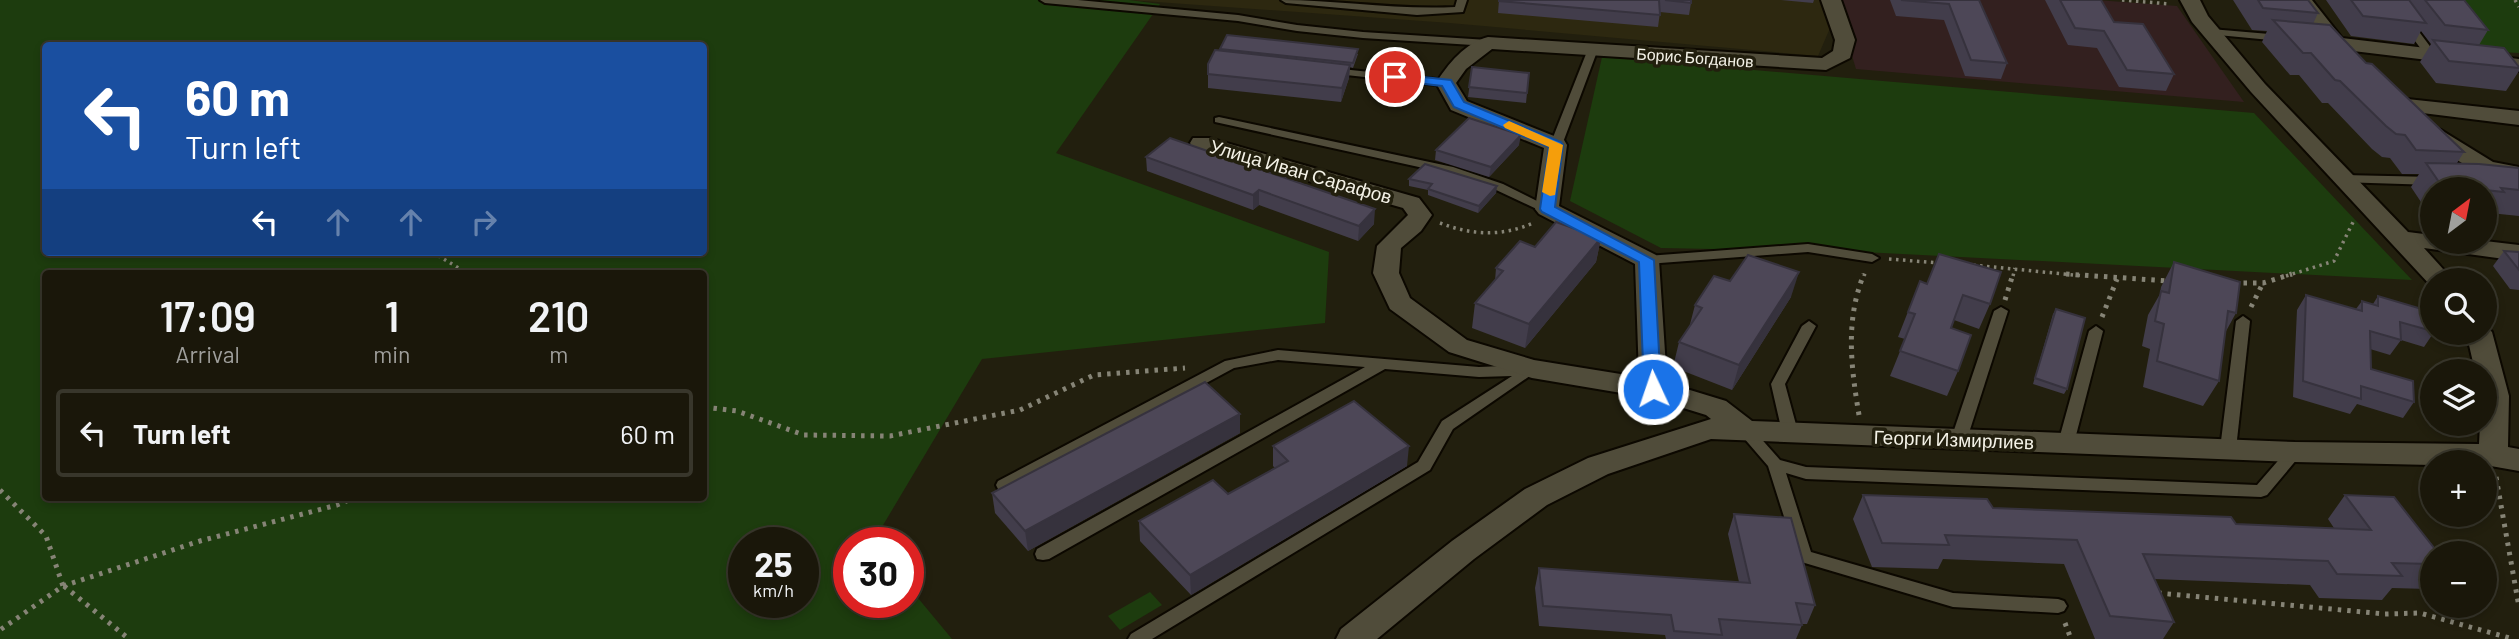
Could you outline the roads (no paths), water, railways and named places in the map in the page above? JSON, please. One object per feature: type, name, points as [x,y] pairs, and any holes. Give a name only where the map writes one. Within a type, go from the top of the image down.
[{"type":"street","name":"Борис Богданов","points":[[1488,43],[1826,64],[1843,54],[1845,40],[1830,0]]},
{"type":"street","points":[[2302,0],[2328,43],[2362,69]]},
{"type":"street","points":[[2191,3],[2211,32],[2258,88],[2429,268]]},
{"type":"street","points":[[1488,43],[1458,65],[1446,82],[1459,105],[1556,145],[1547,209],[1647,260],[1653,389]]},
{"type":"street","points":[[2328,43],[2519,65]]},
{"type":"street","points":[[2380,87],[2440,142],[2486,168],[2519,174]]},
{"type":"street","points":[[2398,104],[2519,118]]},
{"type":"street","name":"Улица Иван Сарафов","points":[[1202,143],[1410,203],[1420,215],[1412,226],[1388,246],[1386,272],[1399,303],[1458,346],[1532,369]]},
{"type":"street","points":[[2401,238],[2519,253]]},
{"type":"street","points":[[2482,345],[2506,458]]},
{"type":"street","points":[[1532,369],[1653,389],[1716,408],[1745,430]]},
{"type":"street","name":"Георги Измирлиев","points":[[1353,639],[1463,550],[1536,497],[1598,466],[1710,429],[2506,458]]},
{"type":"lane","points":[[1045,0],[1238,18],[1363,35],[1488,43]]},
{"type":"lane","points":[[1286,0],[1417,12],[1459,10],[1462,0]]},
{"type":"lane","points":[[2403,17],[2431,55]]},
{"type":"lane","points":[[2211,32],[2293,40]]},
{"type":"lane","points":[[1556,145],[1592,49]]},
{"type":"lane","points":[[1324,70],[1446,82]]},
{"type":"lane","points":[[1219,120],[1414,163],[1445,167],[1507,188],[1547,209]]},
{"type":"lane","points":[[2343,179],[2420,180]]},
{"type":"lane","points":[[1647,260],[1808,248],[1872,258]]},
{"type":"lane","points":[[1959,439],[2001,311]]},
{"type":"lane","points":[[2228,449],[2244,321]]},
{"type":"lane","points":[[1790,432],[1778,384],[1809,326]]},
{"type":"lane","points":[[2066,443],[2096,331]]},
{"type":"lane","points":[[1004,485],[1230,364],[1279,355],[1479,372],[1532,369]]},
{"type":"lane","points":[[1043,554],[1382,364]]},
{"type":"lane","points":[[1137,639],[1423,466],[1447,425],[1532,369]]},
{"type":"lane","points":[[1745,430],[1774,464],[1804,556],[1953,600],[2058,606]]},
{"type":"lane","points":[[1774,464],[1806,473],[2261,491],[2295,452]]}]
